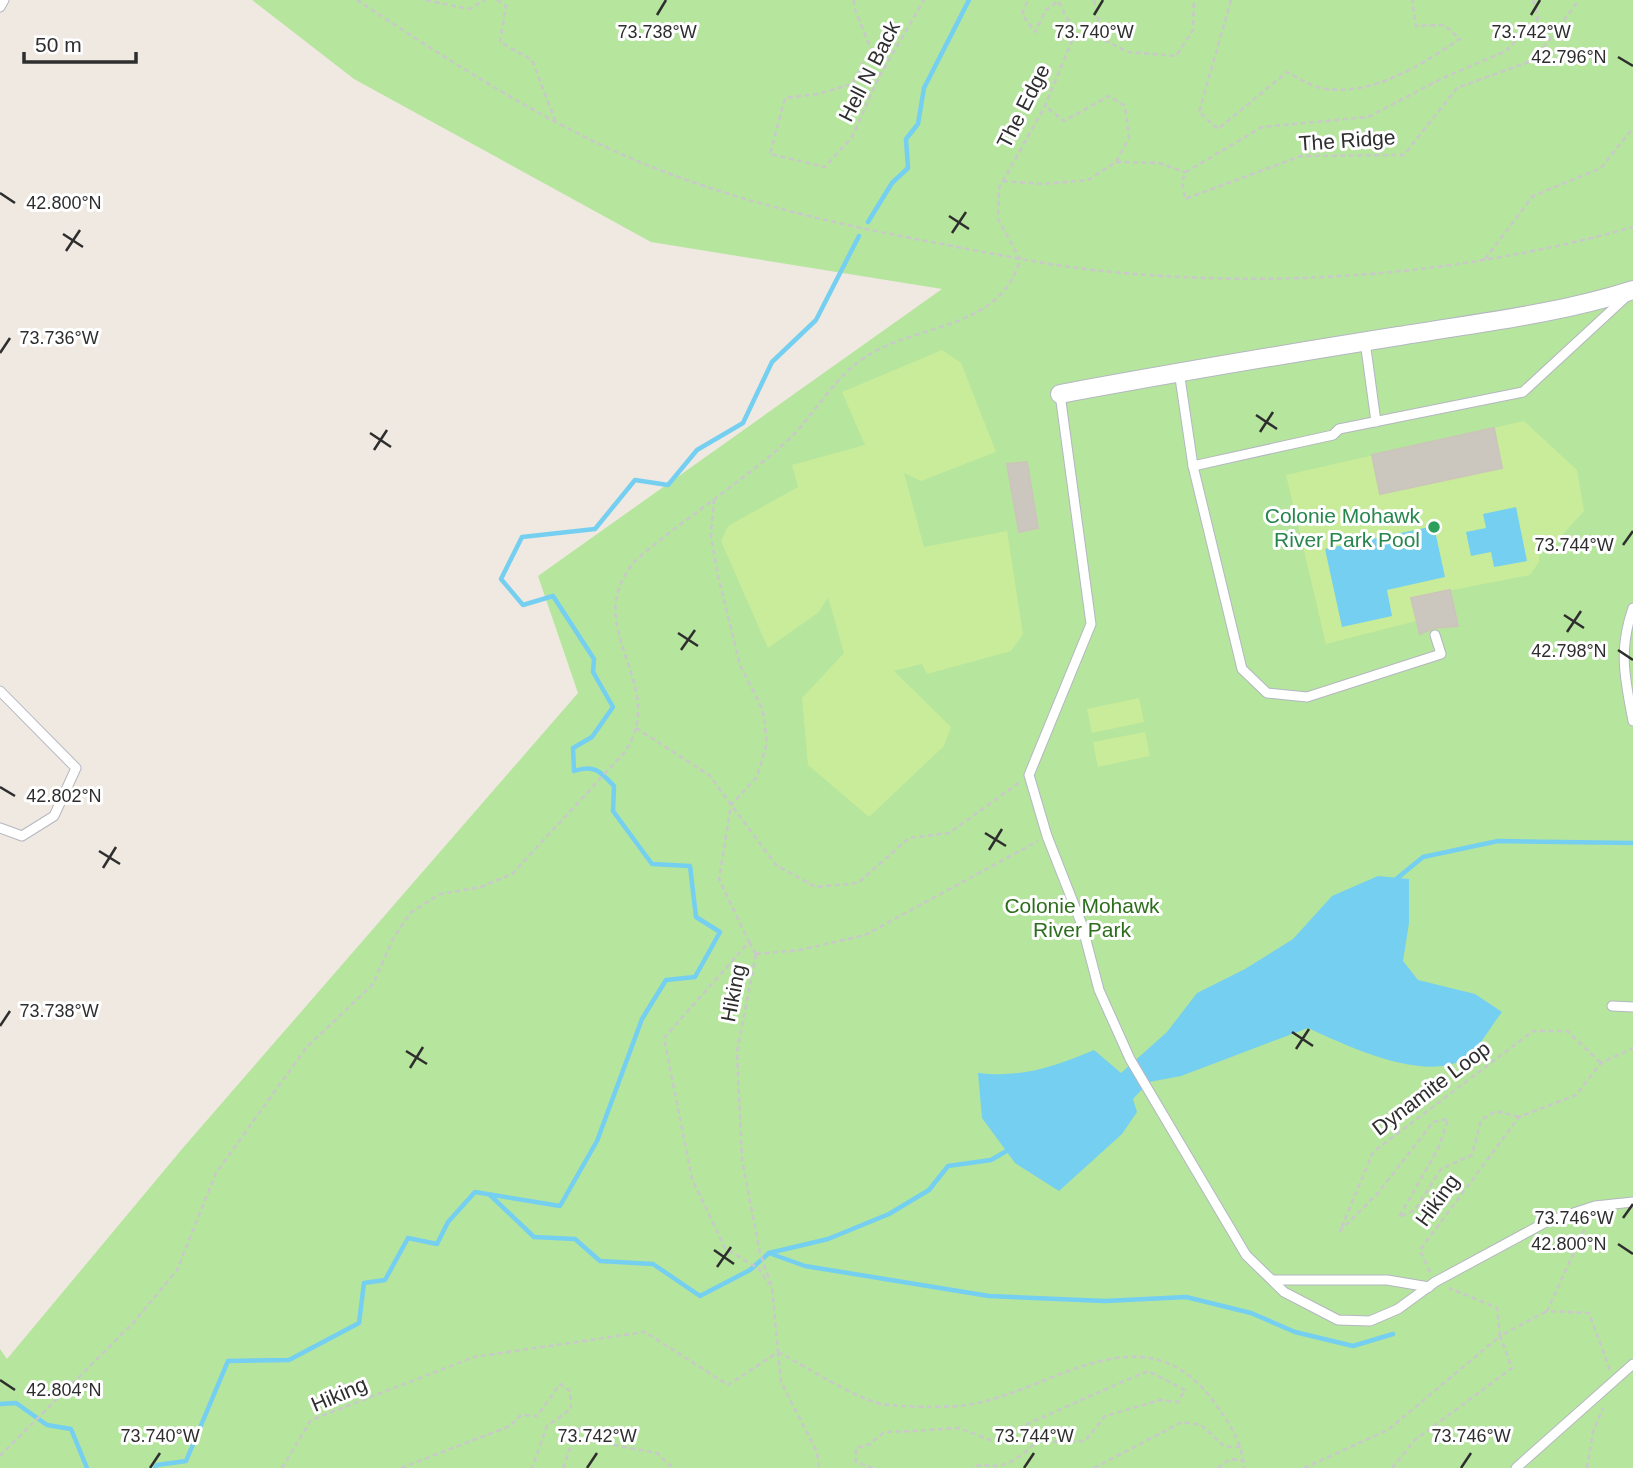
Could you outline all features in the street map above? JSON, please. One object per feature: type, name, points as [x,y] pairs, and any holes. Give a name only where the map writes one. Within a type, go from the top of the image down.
[{"type":"street","points":[[1060,394],[1179,371],[1590,302],[1633,290]]},
{"type":"lane","points":[[0,7],[4,0]]},
{"type":"lane","points":[[1193,466],[1333,435],[1339,429],[1523,392],[1633,290]]},
{"type":"lane","points":[[1365,341],[1376,422]]},
{"type":"lane","points":[[1179,371],[1193,466],[1242,670],[1267,693],[1307,697],[1441,654],[1435,635]]},
{"type":"lane","points":[[1060,394],[1091,624],[1029,775],[1047,836],[1082,925],[1099,990],[1130,1059],[1246,1255],[1284,1292],[1338,1320],[1370,1321],[1398,1310],[1432,1285],[1546,1222],[1595,1206],[1633,1202]]},
{"type":"lane","points":[[1633,608],[1624,634],[1623,667],[1633,721]]},
{"type":"lane","points":[[0,691],[76,768],[54,816],[22,836],[0,828]]},
{"type":"lane","points":[[1612,1006],[1633,1007]]},
{"type":"lane","points":[[1272,1280],[1387,1280],[1432,1285]]},
{"type":"lane","points":[[1516,1468],[1633,1364]]},
{"type":"path","points":[[357,0],[582,136],[666,171],[770,208],[1020,259],[1115,273],[1287,279],[1387,273],[1485,259],[1569,244],[1633,227]]},
{"type":"path","points":[[426,0],[470,9],[485,0]]},
{"type":"path","points":[[497,0],[506,6],[499,42],[532,60],[555,120]]},
{"type":"path","name":"Hell N Back","points":[[855,0],[854,8],[872,49],[852,84],[818,94],[785,98],[771,154],[825,167],[852,137],[879,77],[924,0]]},
{"type":"path","name":"The Edge","points":[[1020,259],[998,219],[1003,181],[1045,106],[1075,33],[1058,1],[1046,10],[1035,32],[1022,14],[1028,0]]},
{"type":"path","points":[[1094,0],[1102,39],[1128,52],[1177,56],[1193,30],[1194,0]]},
{"type":"path","points":[[1231,0],[1199,112],[1218,129],[1287,72],[1320,88],[1360,90],[1419,65],[1460,39],[1444,25],[1416,26],[1412,0]]},
{"type":"path","points":[[1116,162],[1159,163],[1186,172],[1262,127],[1368,117],[1443,78],[1506,51],[1538,18],[1533,0]]},
{"type":"path","name":"The Ridge","points":[[1186,172],[1182,181],[1185,199],[1301,156],[1404,155],[1457,88],[1534,60],[1579,0]]},
{"type":"path","points":[[1003,181],[1043,184],[1088,180],[1116,162],[1129,138],[1125,106],[1109,96],[1064,121],[1045,106]]},
{"type":"path","points":[[1485,259],[1533,196],[1601,168],[1633,128]]},
{"type":"path","points":[[0,1455],[134,1322],[177,1270],[216,1173],[306,1048],[373,984],[393,939],[410,914],[440,894],[481,887],[512,874],[628,747],[636,728],[639,707],[637,690],[614,619],[619,585],[635,561],[788,440],[835,384],[859,362],[884,347],[974,313],[1000,299],[1012,281],[1020,259]]},
{"type":"path","points":[[714,499],[711,536],[718,576],[740,665],[763,710],[767,743],[757,777],[731,805],[719,879],[756,954]]},
{"type":"path","points":[[636,728],[709,775],[776,865],[816,887],[858,883],[909,838],[949,833],[1029,775]]},
{"type":"path","name":"Hiking","points":[[820,1468],[817,1452],[781,1382],[772,1287],[760,1253],[742,1160],[737,1052],[756,954],[800,950],[865,935],[1047,836]]},
{"type":"path","points":[[749,942],[664,1038],[692,1178],[725,1248],[759,1269],[772,1287]]},
{"type":"path","name":"Dynamite Loop","points":[[1519,1117],[1496,1111],[1481,1120],[1472,1155],[1441,1169],[1415,1210],[1399,1217],[1439,1147],[1448,1119],[1433,1122],[1378,1193],[1340,1231],[1373,1152],[1533,1031],[1567,1031],[1601,1063]]},
{"type":"path","points":[[1519,1117],[1576,1095],[1601,1063],[1633,1048]]},
{"type":"path","name":"Hiking","points":[[1432,1285],[1420,1250],[1519,1117]]},
{"type":"path","points":[[1547,1311],[1595,1206]]},
{"type":"path","points":[[1392,1468],[1415,1440],[1512,1368],[1500,1336],[1497,1308],[1432,1285]]},
{"type":"path","points":[[1304,1468],[1388,1430],[1500,1336],[1547,1311],[1589,1313],[1615,1380],[1593,1432],[1587,1468]]},
{"type":"path","name":"Hiking","points":[[282,1468],[311,1420],[474,1357],[645,1332],[728,1385],[778,1352]]},
{"type":"path","points":[[778,1352],[879,1405],[967,1406],[1032,1385],[1078,1365],[1126,1356],[1175,1366],[1207,1392],[1242,1447],[1244,1468]]},
{"type":"path","points":[[873,1468],[856,1462],[856,1448],[870,1444],[884,1432],[959,1428],[990,1440],[1033,1424],[1075,1401],[1147,1371],[1185,1390],[1178,1402],[1160,1400],[1105,1416],[1085,1441],[1036,1442],[1024,1454],[998,1466],[980,1464],[972,1468]]},
{"type":"path","points":[[401,1468],[510,1426],[521,1415],[537,1416],[560,1384],[570,1391],[571,1409],[547,1426],[532,1468]]},
{"type":"path","points":[[1094,1468],[1182,1422],[1201,1425],[1225,1447],[1242,1447]]},
{"type":"path","points":[[563,1468],[577,1429],[594,1427],[614,1445],[657,1453],[673,1468]]},
{"type":"path","points":[[1218,1468],[1230,1459],[1244,1461]]},
{"type":"green space","name":"Colonie Mohawk River Park","points":[[252,0],[1633,0],[1633,1468],[0,1468],[0,1349],[7,1359],[182,1149],[578,693],[538,576],[942,289],[651,242],[354,79]]},
{"type":"green space","points":[[942,350],[961,363],[996,452],[921,481],[904,473],[924,547],[1007,531],[1023,634],[1011,651],[927,674],[922,664],[894,671],[951,727],[944,746],[869,817],[808,765],[802,698],[844,653],[828,597],[819,612],[768,648],[721,541],[728,526],[798,487],[792,465],[865,445],[842,392]]},
{"type":"green space","name":"Colonie Mohawk River Park Pool","points":[[1524,421],[1577,470],[1584,511],[1555,543],[1539,547],[1539,562],[1530,575],[1411,598],[1416,621],[1326,644],[1286,475]]},
{"type":"green space","points":[[1139,698],[1144,722],[1092,733],[1087,709]]},
{"type":"green space","points":[[1145,732],[1150,756],[1098,767],[1093,742]]},
{"type":"water","points":[[1516,507],[1527,561],[1494,567],[1491,552],[1471,556],[1466,532],[1486,528],[1483,514]]},
{"type":"water","points":[[1434,526],[1445,577],[1387,590],[1392,616],[1342,627],[1325,549]]},
{"type":"water","points":[[1378,876],[1409,879],[1409,923],[1403,961],[1418,980],[1475,994],[1502,1012],[1479,1044],[1464,1059],[1447,1065],[1428,1067],[1407,1064],[1363,1052],[1308,1028],[1181,1076],[1149,1082],[1133,1099],[1137,1112],[1122,1134],[1059,1191],[1015,1163],[982,1118],[978,1073],[1009,1074],[1038,1070],[1094,1050],[1121,1073],[1167,1032],[1197,993],[1245,969],[1293,939],[1332,896]]},
{"type":"building","points":[[1494,428],[1502,468],[1380,494],[1372,455]]},
{"type":"building","points":[[1027,462],[1038,528],[1019,532],[1007,464]]},
{"type":"building","points":[[1450,590],[1458,626],[1434,628],[1420,634],[1411,598]]},
{"type":"waterway","points":[[868,222],[892,183],[908,168],[906,139],[918,124],[924,88],[969,0]]},
{"type":"waterway","points":[[155,1468],[157,1465],[186,1461],[228,1361],[289,1360],[359,1323],[364,1283],[385,1280],[408,1238],[437,1244],[448,1222],[475,1192],[560,1206],[597,1141],[642,1019],[666,980],[695,977],[720,932],[696,917],[690,866],[652,864],[613,811],[614,786],[596,770],[587,768],[574,771],[573,748],[592,737],[613,707],[593,672],[594,659],[553,596],[523,605],[501,579],[522,537],[595,529],[635,480],[668,485],[697,450],[743,423],[772,362],[816,320],[859,236]]},
{"type":"waterway","points":[[1395,880],[1423,857],[1498,841],[1633,843]]},
{"type":"waterway","points":[[490,1195],[534,1237],[575,1239],[600,1261],[653,1264],[700,1296],[750,1270],[769,1253],[828,1239],[889,1214],[929,1190],[948,1166],[991,1160],[1010,1149]]},
{"type":"waterway","points":[[769,1253],[805,1266],[989,1296],[1105,1301],[1186,1297],[1251,1313],[1295,1332],[1353,1346],[1393,1334]]},
{"type":"waterway","points":[[0,1404],[16,1403],[47,1425],[71,1429],[87,1468]]},
{"type":"place","name":"Colonie Mohawk River Park Pool","points":[[1434,527]]}]
